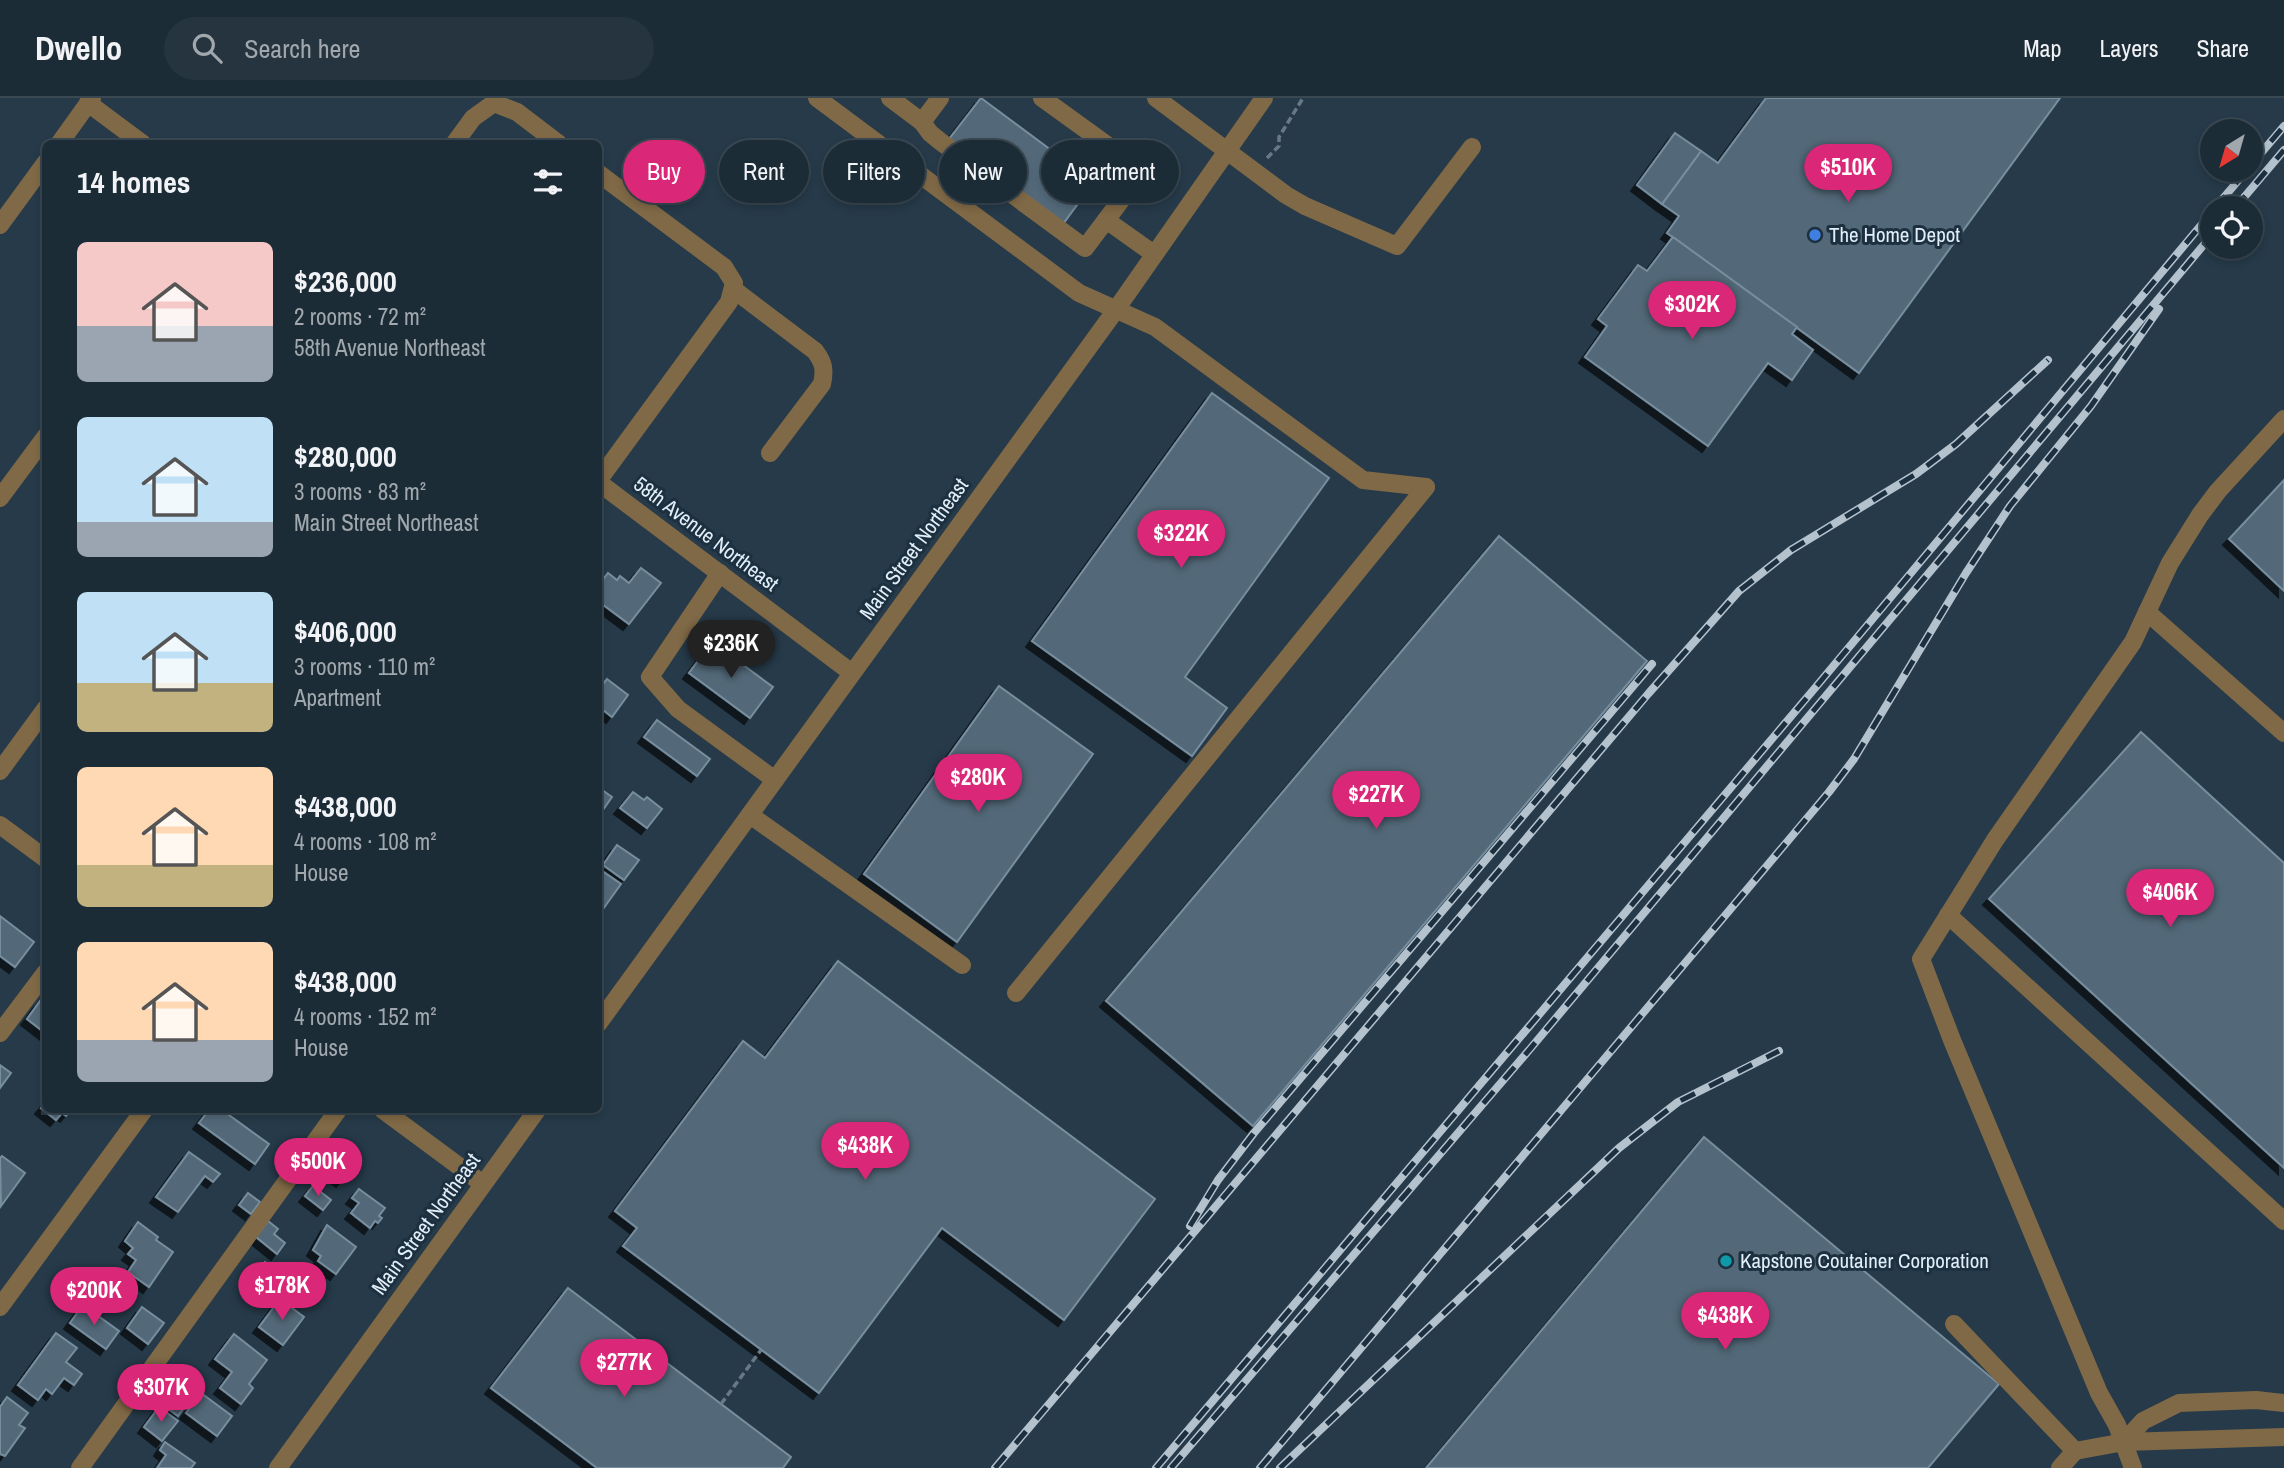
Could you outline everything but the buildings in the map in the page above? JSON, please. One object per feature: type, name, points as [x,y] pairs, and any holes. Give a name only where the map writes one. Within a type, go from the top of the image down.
[{"type":"street","points":[[817,98],[1079,293],[1155,327],[1363,480],[1426,487],[1016,993]]},
{"type":"street","points":[[890,98],[922,122],[941,142],[1085,248],[1143,171],[1042,98]]},
{"type":"street","points":[[922,122],[940,98]]},
{"type":"street","points":[[1156,98],[1286,195],[1397,246],[1472,147]]},
{"type":"street","name":"Main Street Northeast","points":[[602,1018],[1115,311],[1264,98]]},
{"type":"street","points":[[62,140],[90,101],[138,140]]},
{"type":"street","points":[[457,140],[473,118],[494,103],[517,112],[554,140]]},
{"type":"street","points":[[0,225],[42,167]]},
{"type":"street","points":[[602,176],[724,267],[734,286],[815,351],[822,360],[825,372],[821,384],[771,453]]},
{"type":"street","points":[[1106,220],[1154,254]]},
{"type":"street","points":[[602,477],[729,302],[734,286]]},
{"type":"street","points":[[2133,1468],[2124,1442],[2099,1393],[1921,959],[1995,840],[2133,642],[2170,563],[2200,515],[2218,491],[2284,419]]},
{"type":"street","points":[[0,498],[42,441]]},
{"type":"street","name":"58th Avenue Northeast","points":[[602,485],[852,673]]},
{"type":"street","points":[[720,573],[650,677],[678,709],[775,780]]},
{"type":"street","points":[[2147,612],[2284,733]]},
{"type":"street","points":[[0,771],[42,713]]},
{"type":"street","points":[[750,815],[962,965]]},
{"type":"street","points":[[0,825],[42,856]]},
{"type":"street","points":[[1948,915],[2284,1221]]},
{"type":"street","points":[[0,1033],[42,977]]},
{"type":"street","points":[[0,1307],[142,1113]]},
{"type":"street","points":[[80,1468],[336,1113]]},
{"type":"street","points":[[387,1113],[483,1184]]},
{"type":"street","name":"Main Street Northeast","points":[[278,1468],[535,1113]]},
{"type":"street","points":[[1954,1324],[2075,1451]]},
{"type":"street","points":[[2124,1442],[2143,1421],[2179,1403],[2256,1400],[2284,1403]]},
{"type":"street","points":[[2060,1468],[2075,1451],[2124,1442],[2284,1437]]},
{"type":"path","points":[[1279,146],[1279,137],[1303,98]]},
{"type":"path","points":[[721,1404],[761,1350]]},
{"type":"railway","points":[[2263,151],[2284,126]]},
{"type":"railway","points":[[2245,196],[2284,150]]},
{"type":"railway","points":[[2225,196],[2237,182]]},
{"type":"railway","points":[[1156,1468],[1815,688],[2200,226]]},
{"type":"railway","points":[[1171,1468],[1530,1049],[2200,249]]},
{"type":"railway","points":[[1260,1468],[1829,792],[1854,759],[1966,573],[2010,506],[2091,406],[2159,309]]},
{"type":"railway","points":[[995,1468],[1648,694],[1739,591],[1791,550],[1916,474],[1956,444],[2048,360]]},
{"type":"railway","points":[[1190,1226],[1218,1180],[1254,1133],[1652,664]]},
{"type":"railway","points":[[1280,1468],[1619,1148],[1678,1102],[1779,1051]]},
{"type":"place","name":"The Home Depot","points":[[1815,235]]},
{"type":"place","name":"Kapstone Coutainer Corporation","points":[[1726,1261]]}]
